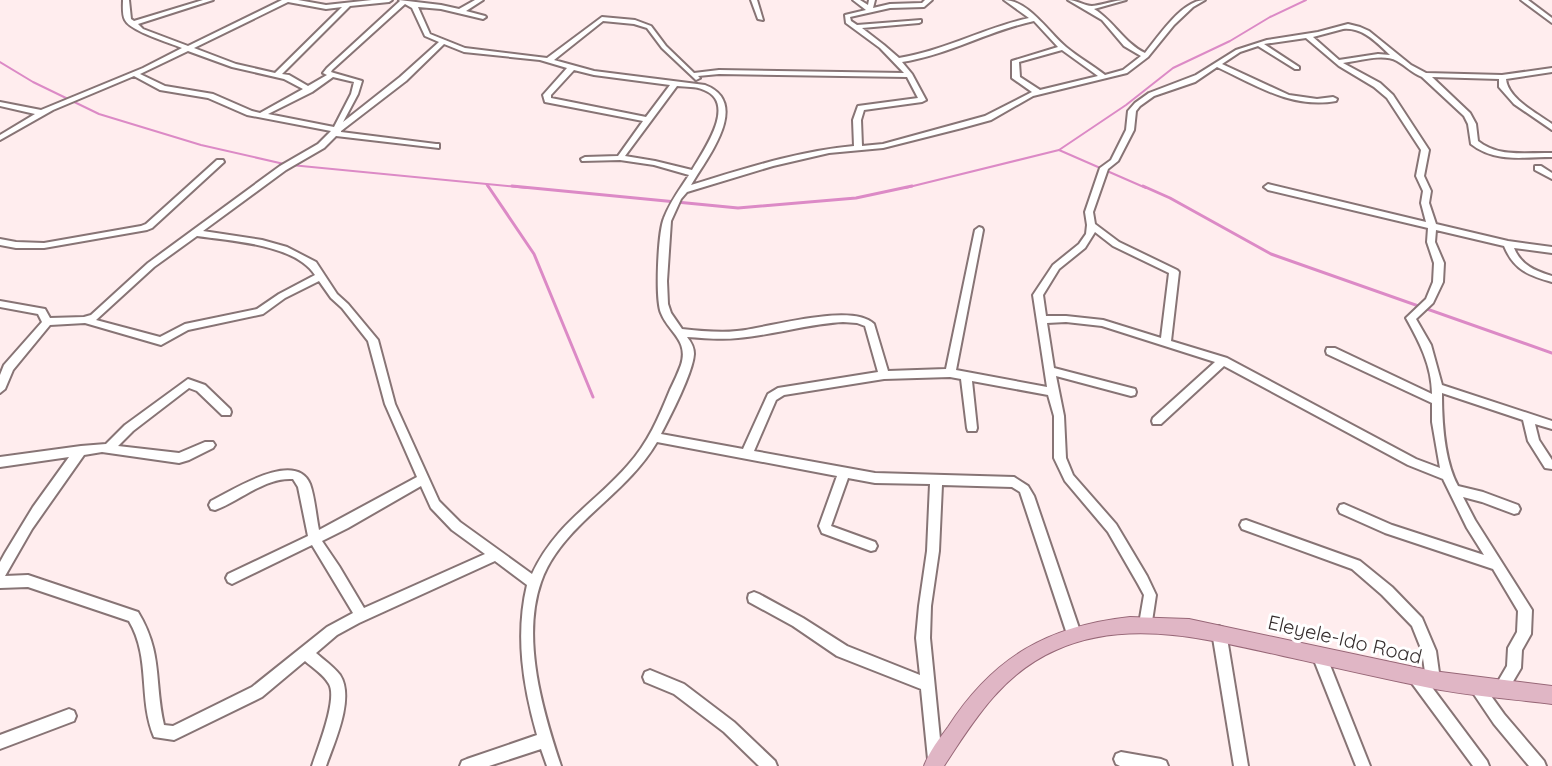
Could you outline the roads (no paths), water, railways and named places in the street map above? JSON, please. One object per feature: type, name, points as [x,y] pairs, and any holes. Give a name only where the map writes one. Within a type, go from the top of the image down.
[{"type":"main road","name":"Eleyele-Ido Road","points":[[934,764],[980,697],[1013,667],[1043,646],[1100,627],[1137,624],[1219,632],[1424,679],[1552,695]]},
{"type":"street","points":[[126,0],[128,20],[141,30],[251,71],[286,77],[309,90]]},
{"type":"street","points":[[132,24],[210,0]]},
{"type":"street","points":[[0,138],[69,100],[135,74],[287,0],[326,7],[389,0]]},
{"type":"street","points":[[326,7],[331,0]]},
{"type":"street","points":[[458,12],[480,0]]},
{"type":"street","points":[[754,0],[761,19]]},
{"type":"street","points":[[856,0],[870,9]]},
{"type":"street","points":[[870,9],[872,0]]},
{"type":"street","points":[[858,148],[857,120],[861,108],[922,100],[900,60],[848,22],[847,16],[870,9],[924,5],[928,0]]},
{"type":"street","points":[[1006,0],[1035,20],[1063,48],[1102,76]]},
{"type":"street","points":[[1071,0],[1090,9],[1109,23],[1125,45],[1146,56]]},
{"type":"street","points":[[1090,9],[1123,0]]},
{"type":"street","points":[[684,190],[771,164],[818,153],[894,143],[988,118],[1022,98],[1038,92],[1125,72],[1146,56],[1188,4],[1202,0]]},
{"type":"street","points":[[1524,0],[1552,21]]},
{"type":"street","points":[[406,2],[483,17]]},
{"type":"street","points":[[406,2],[420,17],[428,35],[442,43],[473,51],[549,60],[594,73],[705,87]]},
{"type":"street","points":[[406,2],[329,69],[327,73],[358,81],[337,129],[338,134],[436,146]]},
{"type":"street","points":[[277,75],[347,6]]},
{"type":"street","points":[[549,60],[602,19],[635,22],[649,27],[664,47],[705,87],[721,99],[723,115],[717,130],[675,203],[667,221],[664,239],[663,304],[677,332],[688,346],[686,366],[653,437],[639,461],[564,534],[534,583],[528,618],[529,661],[545,740],[554,766]]},
{"type":"street","points":[[900,60],[943,52],[982,34],[1016,22],[1035,20]]},
{"type":"street","points":[[856,27],[919,21]]},
{"type":"street","points":[[1137,624],[1150,595],[1143,580],[1112,528],[1083,496],[1062,466],[1058,445],[1059,416],[1049,370],[1038,295],[1056,267],[1085,241],[1091,225],[1089,212],[1104,168],[1114,160],[1130,130],[1134,108],[1156,92],[1193,79],[1237,51],[1282,38],[1307,35],[1337,27],[1358,28],[1386,46],[1397,58],[1425,75],[1467,115],[1472,124],[1473,140],[1480,147],[1508,156],[1534,153],[1552,154]]},
{"type":"street","points":[[1307,35],[1338,62],[1377,86],[1390,97],[1425,150],[1420,176],[1427,191],[1425,203],[1431,226],[1431,242],[1439,263],[1438,282],[1430,301],[1412,318],[1426,345],[1437,387],[1437,422],[1447,476],[1471,524],[1520,599],[1527,620],[1524,634],[1515,648],[1514,668],[1500,690]]},
{"type":"street","points":[[85,320],[94,317],[151,265],[287,165],[321,146],[337,129],[403,79],[442,43]]},
{"type":"street","points":[[1259,44],[1296,68]]},
{"type":"street","points":[[1038,92],[1016,78],[1015,61],[1063,48]]},
{"type":"street","points":[[1338,62],[1378,56],[1397,58]]},
{"type":"street","points":[[1216,64],[1276,94],[1297,99],[1333,99]]},
{"type":"street","points":[[572,67],[547,95],[548,100],[649,120]]},
{"type":"street","points":[[1425,75],[1502,77],[1552,70]]},
{"type":"street","points":[[693,75],[711,71],[730,71],[761,74],[909,75]]},
{"type":"street","points":[[135,74],[163,88],[210,96],[229,106],[261,115],[337,129]]},
{"type":"street","points":[[261,115],[332,75]]},
{"type":"street","points":[[1502,77],[1503,87],[1517,102],[1552,128]]},
{"type":"street","points":[[620,158],[674,84]]},
{"type":"street","points":[[0,104],[42,113]]},
{"type":"street","points":[[585,159],[620,158],[655,163],[692,173]]},
{"type":"street","points":[[0,242],[39,247],[113,232],[135,232],[149,226],[220,162]]},
{"type":"street","points":[[1538,168],[1552,177]]},
{"type":"street","points":[[1268,187],[1508,244],[1552,250]]},
{"type":"street","points":[[1091,225],[1116,244],[1174,272],[1166,342]]},
{"type":"street","points":[[950,373],[979,230]]},
{"type":"street","points":[[196,233],[259,242],[284,249],[313,264],[334,297],[345,306],[373,340],[390,404],[422,480],[435,504],[456,526],[534,583]]},
{"type":"street","points":[[1508,244],[1513,259],[1522,267],[1552,279]]},
{"type":"street","points":[[0,389],[2,378],[8,368],[46,321],[85,320],[161,340],[185,327],[260,312],[321,276]]},
{"type":"street","points":[[0,303],[42,311],[46,321]]},
{"type":"street","points":[[677,332],[736,336],[836,318],[857,318],[868,324],[884,375]]},
{"type":"street","points":[[1041,320],[1066,319],[1102,323],[1223,361],[1412,462],[1447,476]]},
{"type":"street","points":[[1331,351],[1437,401]]},
{"type":"street","points":[[1157,421],[1223,361]]},
{"type":"street","points":[[1049,370],[1131,392]]},
{"type":"street","points":[[747,454],[772,397],[776,393],[884,375],[950,373],[1053,392]]},
{"type":"street","points":[[966,376],[972,428]]},
{"type":"street","points":[[108,449],[129,429],[188,383],[201,388],[226,412]]},
{"type":"street","points":[[1437,387],[1552,425]]},
{"type":"street","points":[[1528,417],[1534,441],[1549,465]]},
{"type":"street","points":[[653,437],[875,478],[1014,483],[1024,489],[1074,634]]},
{"type":"street","points":[[0,462],[81,450],[108,449],[185,458],[209,445]]},
{"type":"street","points":[[0,574],[20,534],[43,498],[81,450]]},
{"type":"street","points":[[844,472],[825,526],[826,529],[871,546]]},
{"type":"street","points":[[215,505],[269,478],[285,473],[296,475],[304,485],[314,537],[361,615]]},
{"type":"street","points":[[232,578],[344,524],[422,480]]},
{"type":"street","points":[[934,764],[923,638],[933,550],[936,481]]},
{"type":"street","points":[[1455,490],[1484,497],[1514,509]]},
{"type":"street","points":[[1344,509],[1389,529],[1496,565]]},
{"type":"street","points":[[1246,525],[1356,565],[1387,591],[1417,622],[1429,651],[1424,679],[1482,766]]},
{"type":"street","points":[[0,582],[28,582],[134,616],[146,638],[155,719],[159,732],[174,734],[256,692],[332,631],[361,615],[496,555]]},
{"type":"street","points":[[754,598],[798,622],[842,651],[928,684]]},
{"type":"street","points":[[1219,632],[1241,766]]},
{"type":"street","points":[[305,652],[336,682],[339,690],[319,766]]},
{"type":"street","points":[[1319,655],[1363,766]]},
{"type":"street","points":[[650,677],[679,689],[729,727],[770,766]]},
{"type":"street","points":[[1476,687],[1499,719],[1539,766]]},
{"type":"street","points":[[0,742],[69,716]]},
{"type":"street","points":[[467,766],[545,740]]},
{"type":"street","points":[[1120,759],[1161,766]]},
{"type":"waterway","points":[[1059,150],[1126,105],[1173,68],[1230,41],[1270,17],[1306,0]]},
{"type":"waterway","points":[[0,62],[33,82],[99,114],[201,145],[284,164]]},
{"type":"waterway","points":[[905,188],[1059,150]]},
{"type":"waterway","points":[[1059,150],[1146,188]]},
{"type":"waterway","points":[[291,165],[528,188]]},
{"type":"waterway","points":[[486,184],[489,188]]},
{"type":"waterway","points":[[488,186],[534,254],[593,397]]},
{"type":"waterway","points":[[512,186],[738,208],[856,198],[912,186]]},
{"type":"waterway","points":[[1143,186],[1170,198],[1271,254],[1552,353]]}]
